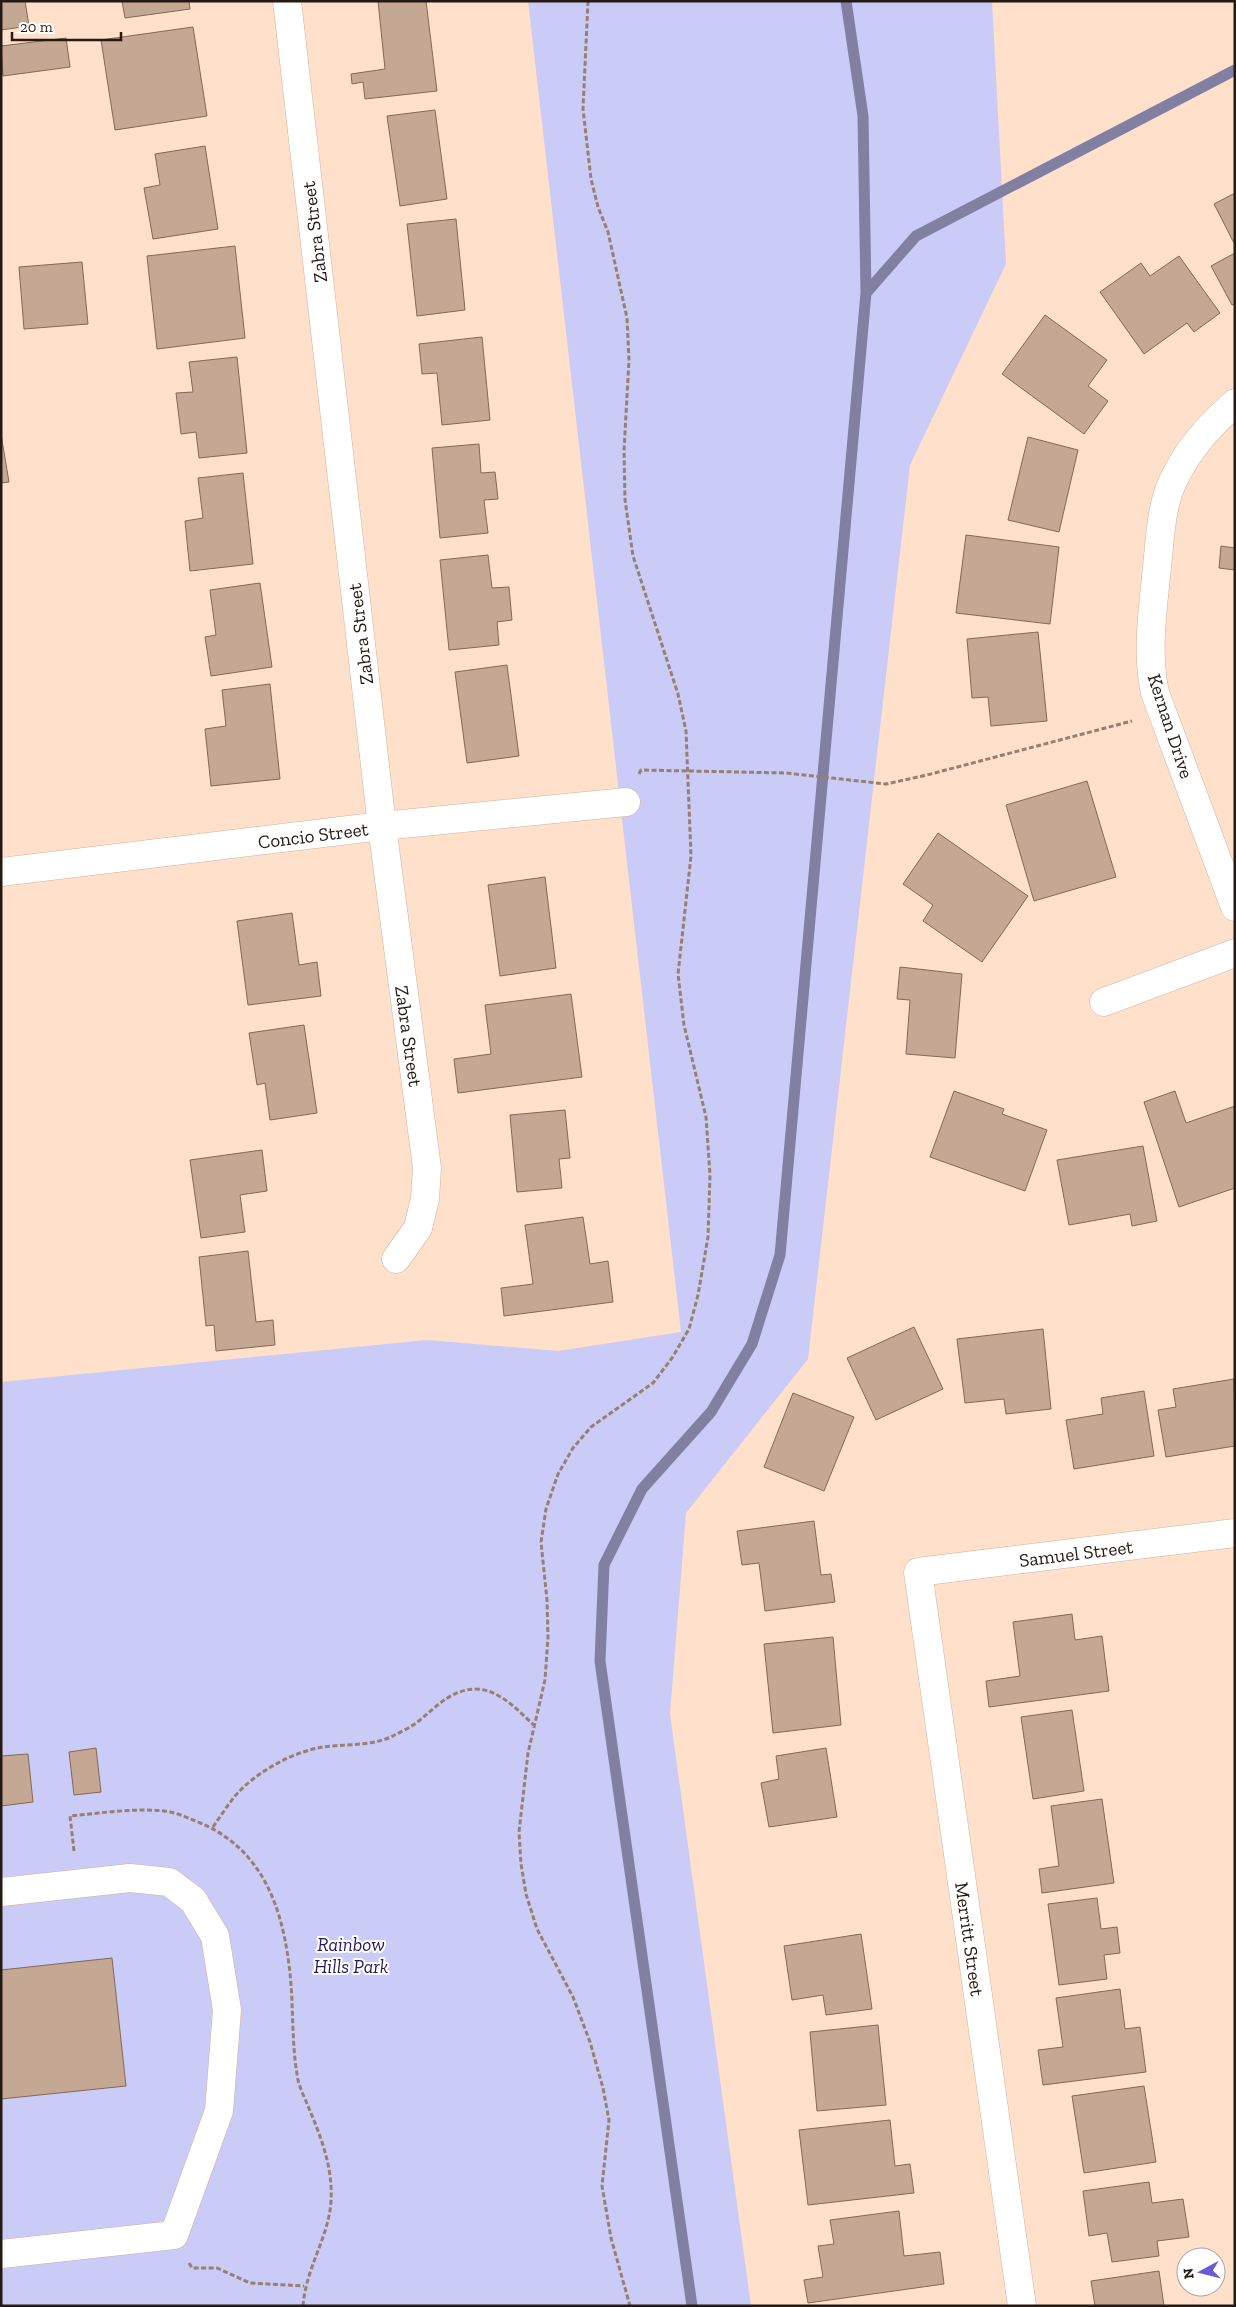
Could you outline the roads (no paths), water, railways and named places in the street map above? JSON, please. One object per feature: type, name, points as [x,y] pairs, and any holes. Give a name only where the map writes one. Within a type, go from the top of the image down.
[{"type":"street","name":"Zabra Street","points":[[287,1],[382,826],[427,1168],[425,1199],[418,1228],[396,1259]]},
{"type":"street","name":"Kernan Drive","points":[[1235,403],[1210,425],[1193,447],[1173,482],[1160,539],[1150,637],[1151,674],[1162,710],[1235,907]]},
{"type":"street","name":"Concio Street","points":[[1,872],[382,826],[626,802]]},
{"type":"street","points":[[1104,1002],[1235,953]]},
{"type":"street","name":"Samuel Street","points":[[918,1572],[1235,1533]]},
{"type":"street","name":"Merritt Street","points":[[918,1572],[1022,2306]]},
{"type":"street","points":[[1,1892],[130,1878],[169,1882],[193,1900],[215,1936],[227,2010],[219,2110],[174,2235],[1,2254]]},
{"type":"waterway","points":[[846,1],[863,116],[866,293]]},
{"type":"waterway","points":[[692,2306],[600,1661],[604,1565],[642,1489],[711,1412],[752,1344],[780,1255],[866,293],[916,236],[1235,70]]},
{"type":"park label","name":"Rainbow Hills Park","points":[[351,1955]]}]
